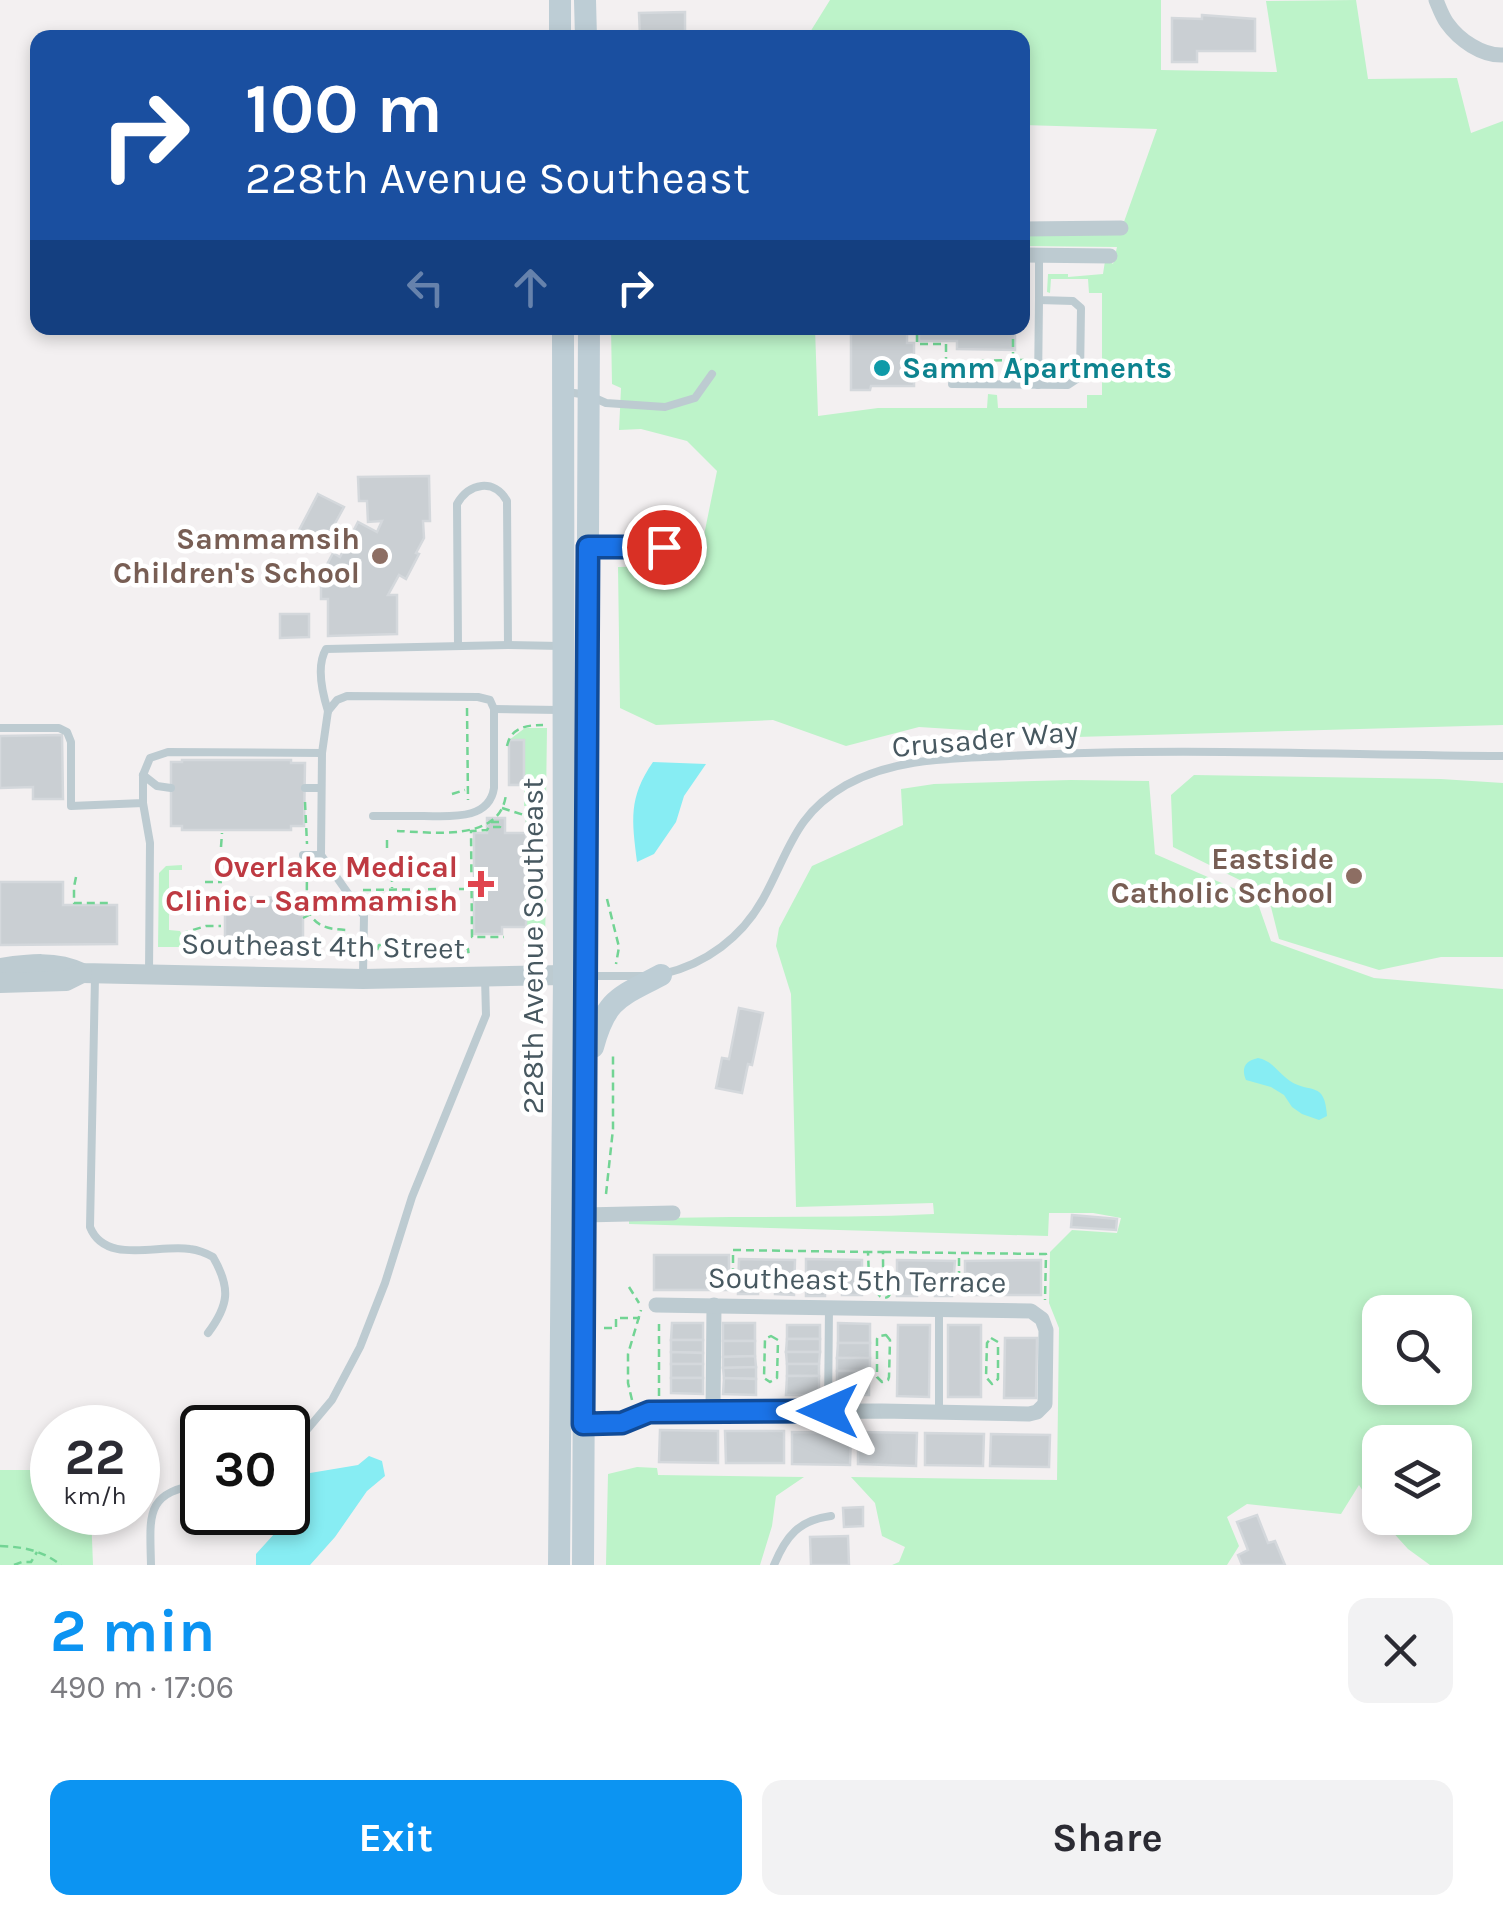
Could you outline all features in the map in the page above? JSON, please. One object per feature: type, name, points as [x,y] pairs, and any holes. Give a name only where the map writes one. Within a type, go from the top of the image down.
[{"type":"main road","points":[[560,0],[560,30]]},
{"type":"main road","points":[[585,0],[586,30]]},
{"type":"main road","name":"228th Avenue Southeast","points":[[563,335],[564,710],[585,1110],[582,1565]]},
{"type":"main road","name":"228th Avenue Southeast","points":[[560,1565],[588,547],[589,335]]},
{"type":"main road","points":[[585,1110],[600,1021],[613,1002],[662,975]]},
{"type":"street","points":[[1436,0],[1447,24],[1476,49],[1490,56],[1503,55]]},
{"type":"street","points":[[1030,229],[1122,228]]},
{"type":"street","points":[[1031,256],[1110,256]]},
{"type":"street","name":"Southeast 4th Street","points":[[0,968],[66,965],[89,973],[364,979],[575,976]]},
{"type":"street","name":"Southeast 4th Street","points":[[0,983],[66,981],[89,973]]},
{"type":"street","points":[[584,1214],[673,1213]]},
{"type":"street","name":"Southeast 5th Terrace","points":[[658,1305],[958,1309],[1030,1312],[1042,1320],[1046,1330],[1045,1404],[1037,1412],[939,1412]]},
{"type":"street","points":[[713,1412],[714,1306]]},
{"type":"street","points":[[583,1424],[622,1423],[658,1412],[939,1412]]},
{"type":"lane","points":[[1031,256],[1038,300],[1038,385]]},
{"type":"lane","points":[[952,384],[1068,385],[1080,377],[1081,308],[1073,301],[1038,300]]},
{"type":"lane","points":[[564,392],[588,395],[606,403],[665,407],[695,398],[712,374]]},
{"type":"lane","points":[[458,646],[457,504],[471,487],[482,486],[503,493],[507,501],[508,645]]},
{"type":"lane","points":[[588,547],[664,547]]},
{"type":"lane","points":[[364,979],[364,916],[322,855],[322,753],[328,712],[321,690],[322,656],[326,649],[564,646]]},
{"type":"lane","points":[[328,712],[341,697],[361,696],[485,697],[494,709],[494,788],[488,804],[464,816],[373,816]]},
{"type":"lane","points":[[494,709],[564,710]]},
{"type":"lane","points":[[0,728],[59,728],[67,732],[71,806],[143,803]]},
{"type":"lane","name":"Crusader Way","points":[[575,976],[662,975],[682,970],[714,953],[747,922],[762,900],[794,832],[809,813],[849,783],[897,764],[1113,751],[1503,756]]},
{"type":"lane","points":[[149,973],[150,843],[143,775],[150,758],[168,752],[322,753]]},
{"type":"lane","points":[[143,775],[157,786],[171,788]]},
{"type":"lane","points":[[305,792],[322,788]]},
{"type":"lane","points":[[303,855],[322,855]]},
{"type":"lane","points":[[89,973],[90,1228],[99,1242],[118,1250],[188,1248],[213,1258],[224,1282],[226,1303],[208,1334]]},
{"type":"lane","points":[[310,1426],[332,1400],[386,1283],[412,1197],[486,1016],[486,978]]},
{"type":"lane","points":[[828,1411],[829,1307]]},
{"type":"lane","points":[[939,1412],[940,1309]]},
{"type":"lane","points":[[151,1565],[152,1508],[180,1487]]},
{"type":"lane","points":[[774,1565],[791,1534],[814,1518],[830,1516]]},
{"type":"path","points":[[916,335],[917,344],[946,344],[946,361],[1038,361]]},
{"type":"path","points":[[1013,335],[1013,360]]},
{"type":"path","points":[[468,708],[468,801]]},
{"type":"path","points":[[452,794],[467,789]]},
{"type":"path","points":[[305,792],[307,845]]},
{"type":"path","points":[[502,808],[526,816],[546,816]]},
{"type":"path","points":[[526,816],[530,829],[530,880],[541,881]]},
{"type":"path","points":[[480,822],[485,830]]},
{"type":"path","points":[[488,822],[500,822],[500,826],[472,831],[472,937],[504,936]]},
{"type":"path","points":[[222,833],[222,847]]},
{"type":"path","points":[[387,836],[387,848]]},
{"type":"path","points":[[307,865],[311,914],[323,928],[352,930]]},
{"type":"path","points":[[392,874],[392,890]]},
{"type":"path","points":[[76,877],[74,903],[108,903]]},
{"type":"path","points":[[206,882],[222,882]]},
{"type":"path","points":[[459,889],[471,888]]},
{"type":"path","points":[[364,890],[440,889]]},
{"type":"path","points":[[303,918],[334,902]]},
{"type":"path","points":[[184,950],[186,932],[222,926]]},
{"type":"path","points":[[377,950],[384,944],[444,945],[468,950],[468,957]]},
{"type":"path","points":[[733,1306],[733,1250],[1046,1254],[1046,1300],[1030,1312]]},
{"type":"path","points":[[868,1252],[869,1278],[874,1274],[890,1278]]},
{"type":"path","points":[[883,1252],[884,1286]]},
{"type":"path","points":[[958,1309],[960,1253]]},
{"type":"path","points":[[868,1308],[870,1286],[884,1275]]},
{"type":"path","points":[[629,1287],[639,1301],[640,1318],[627,1368],[638,1416]]},
{"type":"path","points":[[658,1305],[658,1412]]},
{"type":"path","points":[[603,1328],[616,1328],[616,1318],[640,1318]]},
{"type":"path","points":[[886,1335],[890,1340],[889,1376],[882,1382],[877,1377],[877,1339],[886,1335]]},
{"type":"path","points":[[771,1336],[778,1340],[777,1378],[770,1382],[764,1378],[764,1339],[771,1336]]},
{"type":"path","points":[[994,1338],[998,1342],[998,1379],[992,1384],[986,1378],[987,1343],[994,1338]]},
{"type":"path","points":[[0,1546],[26,1547],[61,1565]]},
{"type":"path","points":[[14,1565],[31,1562],[38,1551]]},
{"type":"green space","points":[[830,0],[1161,0],[1161,70],[1277,72],[1266,1],[1356,0],[1368,79],[1457,78],[1471,133],[1503,121],[1503,725],[1076,737],[919,727],[846,746],[773,720],[656,725],[620,708],[618,567],[652,566],[701,550],[717,471],[687,441],[641,429],[619,430],[621,388],[612,384],[611,335],[815,335],[818,416],[878,408],[987,408],[988,394],[997,395],[998,408],[1087,408],[1087,395],[1102,395],[1102,293],[1089,293],[1088,279],[1051,279],[1050,293],[1047,292],[1048,274],[1103,274],[1105,261],[1113,264],[1117,247],[1030,246],[1030,234],[1120,233],[1157,129],[1030,125],[1030,30],[811,30]]},
{"type":"green space","points":[[525,728],[547,728],[546,801],[537,800],[536,806],[524,806],[524,741],[509,740]]},
{"type":"green space","name":"Eastside Catholic School","points":[[1194,775],[1503,783],[1503,957],[1441,957],[1379,970],[1279,939],[1271,907],[1260,890],[1173,847],[1171,795]]},
{"type":"green space","points":[[1149,781],[1155,854],[1256,898],[1271,941],[1374,978],[1503,989],[1503,1565],[1430,1565],[1395,1535],[1472,1535],[1472,1425],[1362,1425],[1362,1490],[1359,1485],[1341,1514],[1247,1504],[1227,1517],[1239,1546],[1227,1565],[892,1565],[899,1562],[905,1547],[882,1536],[875,1503],[851,1477],[1057,1480],[1059,1328],[1049,1303],[1050,1252],[1072,1230],[1117,1233],[1121,1218],[1093,1213],[1049,1213],[1048,1236],[629,1224],[629,1219],[934,1214],[933,1203],[796,1207],[791,994],[776,946],[779,928],[812,866],[903,825],[901,789],[934,784]]},
{"type":"green space","points":[[182,865],[182,870],[169,870],[169,930],[180,931],[182,947],[158,947],[159,873],[166,866]]},
{"type":"green space","points":[[526,885],[540,885],[539,891],[546,891],[545,941],[541,950],[528,950],[523,945],[527,939]]},
{"type":"green space","points":[[637,1467],[657,1468],[658,1475],[804,1477],[776,1496],[760,1565],[606,1565],[608,1474]]},
{"type":"green space","points":[[0,1470],[30,1470],[30,1535],[92,1535],[93,1565],[0,1565]]},
{"type":"water","points":[[653,762],[706,764],[684,796],[676,822],[654,854],[637,862],[634,810],[639,787]]},
{"type":"water","points":[[1258,1058],[1272,1064],[1297,1085],[1320,1093],[1327,1116],[1319,1120],[1302,1114],[1271,1087],[1246,1080],[1245,1066]]},
{"type":"water","points":[[369,1456],[382,1461],[385,1476],[367,1491],[310,1565],[256,1565],[256,1554],[273,1535],[310,1535],[310,1473],[358,1465]]},
{"type":"building","points":[[685,12],[685,30],[640,30],[639,13]]},
{"type":"building","points":[[1202,15],[1255,19],[1255,51],[1197,51],[1197,62],[1172,62],[1172,18],[1202,19]]},
{"type":"building","name":"Samm Apartments","points":[[851,335],[907,335],[907,343],[914,343],[914,386],[851,390]]},
{"type":"building","name":"Samm Apartments","points":[[919,335],[1015,335],[1015,350],[957,349],[957,341],[919,341]]},
{"type":"building","name":"Sammamsih Children's School","points":[[429,476],[430,521],[423,521],[424,538],[416,553],[419,554],[406,579],[399,575],[388,595],[397,595],[397,634],[328,636],[328,599],[321,599],[321,576],[333,553],[340,557],[358,522],[377,532],[382,521],[368,522],[367,501],[359,501],[358,477]]},
{"type":"building","points":[[318,494],[344,507],[321,549],[296,536]]},
{"type":"building","points":[[280,614],[309,614],[309,637],[280,638]]},
{"type":"building","points":[[62,735],[63,799],[33,799],[33,787],[0,788],[0,736]]},
{"type":"building","points":[[509,740],[524,740],[524,785],[509,785]]},
{"type":"building","points":[[171,762],[305,763],[304,826],[291,826],[291,830],[182,830],[182,826],[171,826]]},
{"type":"building","points":[[487,818],[505,818],[505,833],[526,833],[526,927],[502,927],[502,934],[474,934],[474,833],[487,833]]},
{"type":"building","points":[[0,882],[63,882],[63,905],[117,905],[117,944],[0,945]]},
{"type":"building","points":[[225,897],[303,898],[303,942],[225,942]]},
{"type":"building","points":[[739,1008],[763,1013],[742,1093],[716,1088],[722,1058],[729,1059]]},
{"type":"building","points":[[1072,1215],[1117,1219],[1116,1230],[1071,1227]]},
{"type":"building","points":[[654,1255],[729,1255],[729,1290],[654,1290]]},
{"type":"building","points":[[739,1259],[795,1260],[794,1295],[775,1294],[775,1290],[738,1294]]},
{"type":"building","points":[[806,1259],[862,1260],[862,1295],[825,1291],[825,1296],[806,1296]]},
{"type":"building","points":[[897,1260],[955,1261],[952,1296],[917,1292],[917,1296],[897,1296]]},
{"type":"building","points":[[1041,1260],[1041,1295],[965,1295],[965,1261]]},
{"type":"building","points":[[672,1323],[703,1323],[703,1340],[671,1340]]},
{"type":"building","points":[[723,1323],[755,1323],[755,1341],[723,1341]]},
{"type":"building","points":[[838,1323],[870,1324],[870,1343],[838,1343]]},
{"type":"building","points":[[787,1325],[820,1325],[820,1339],[787,1339]]},
{"type":"building","points":[[898,1325],[930,1325],[929,1397],[897,1396]]},
{"type":"building","points":[[948,1325],[981,1325],[981,1397],[948,1397]]},
{"type":"building","points":[[1005,1338],[1037,1338],[1036,1398],[1004,1398]]},
{"type":"building","points":[[787,1339],[820,1339],[820,1352],[786,1352]]},
{"type":"building","points":[[671,1340],[703,1340],[703,1353],[671,1352]]},
{"type":"building","points":[[723,1341],[755,1341],[755,1356],[723,1357]]},
{"type":"building","points":[[838,1343],[870,1343],[870,1358],[837,1358]]},
{"type":"building","points":[[671,1352],[703,1353],[703,1364],[671,1364]]},
{"type":"building","points":[[786,1352],[820,1352],[819,1364],[787,1364]]},
{"type":"building","points":[[755,1356],[756,1367],[723,1368],[723,1357]]},
{"type":"building","points":[[837,1358],[870,1358],[870,1371],[837,1371]]},
{"type":"building","points":[[671,1364],[703,1364],[703,1378],[671,1378]]},
{"type":"building","points":[[787,1364],[819,1364],[819,1376],[787,1376]]},
{"type":"building","points":[[756,1367],[756,1379],[724,1378],[723,1368]]},
{"type":"building","points":[[837,1371],[870,1371],[869,1383],[837,1382]]},
{"type":"building","points":[[787,1376],[819,1376],[819,1395],[786,1395]]},
{"type":"building","points":[[671,1378],[703,1378],[703,1394],[671,1393]]},
{"type":"building","points":[[724,1378],[756,1379],[756,1395],[723,1394]]},
{"type":"building","points":[[837,1382],[869,1383],[869,1395],[837,1395]]},
{"type":"building","points":[[660,1430],[718,1431],[718,1463],[659,1462]]},
{"type":"building","points":[[725,1431],[784,1431],[784,1463],[726,1463]]},
{"type":"building","points":[[792,1432],[851,1433],[850,1465],[792,1464]]},
{"type":"building","points":[[858,1432],[917,1433],[916,1466],[858,1464]]},
{"type":"building","points":[[925,1433],[984,1434],[983,1466],[925,1465]]},
{"type":"building","points":[[991,1434],[1050,1435],[1049,1467],[990,1466]]},
{"type":"building","points":[[863,1507],[863,1526],[844,1527],[843,1508]]},
{"type":"building","points":[[1257,1515],[1268,1543],[1275,1541],[1285,1565],[1242,1565],[1238,1555],[1248,1550],[1237,1522]]},
{"type":"building","points":[[848,1536],[849,1565],[811,1565],[810,1537]]},
{"type":"place","name":"Samm Apartments","points":[[882,368]]},
{"type":"place","name":"Sammamsih Children's School","points":[[380,556]]},
{"type":"place","name":"Eastside Catholic School","points":[[1354,876]]},
{"type":"place","name":"Overlake Medical Clinic - Sammamish","points":[[481,884]]},
{"type":"route","points":[[664,547],[588,547],[583,1424],[622,1423],[649,1412],[828,1411]]}]
